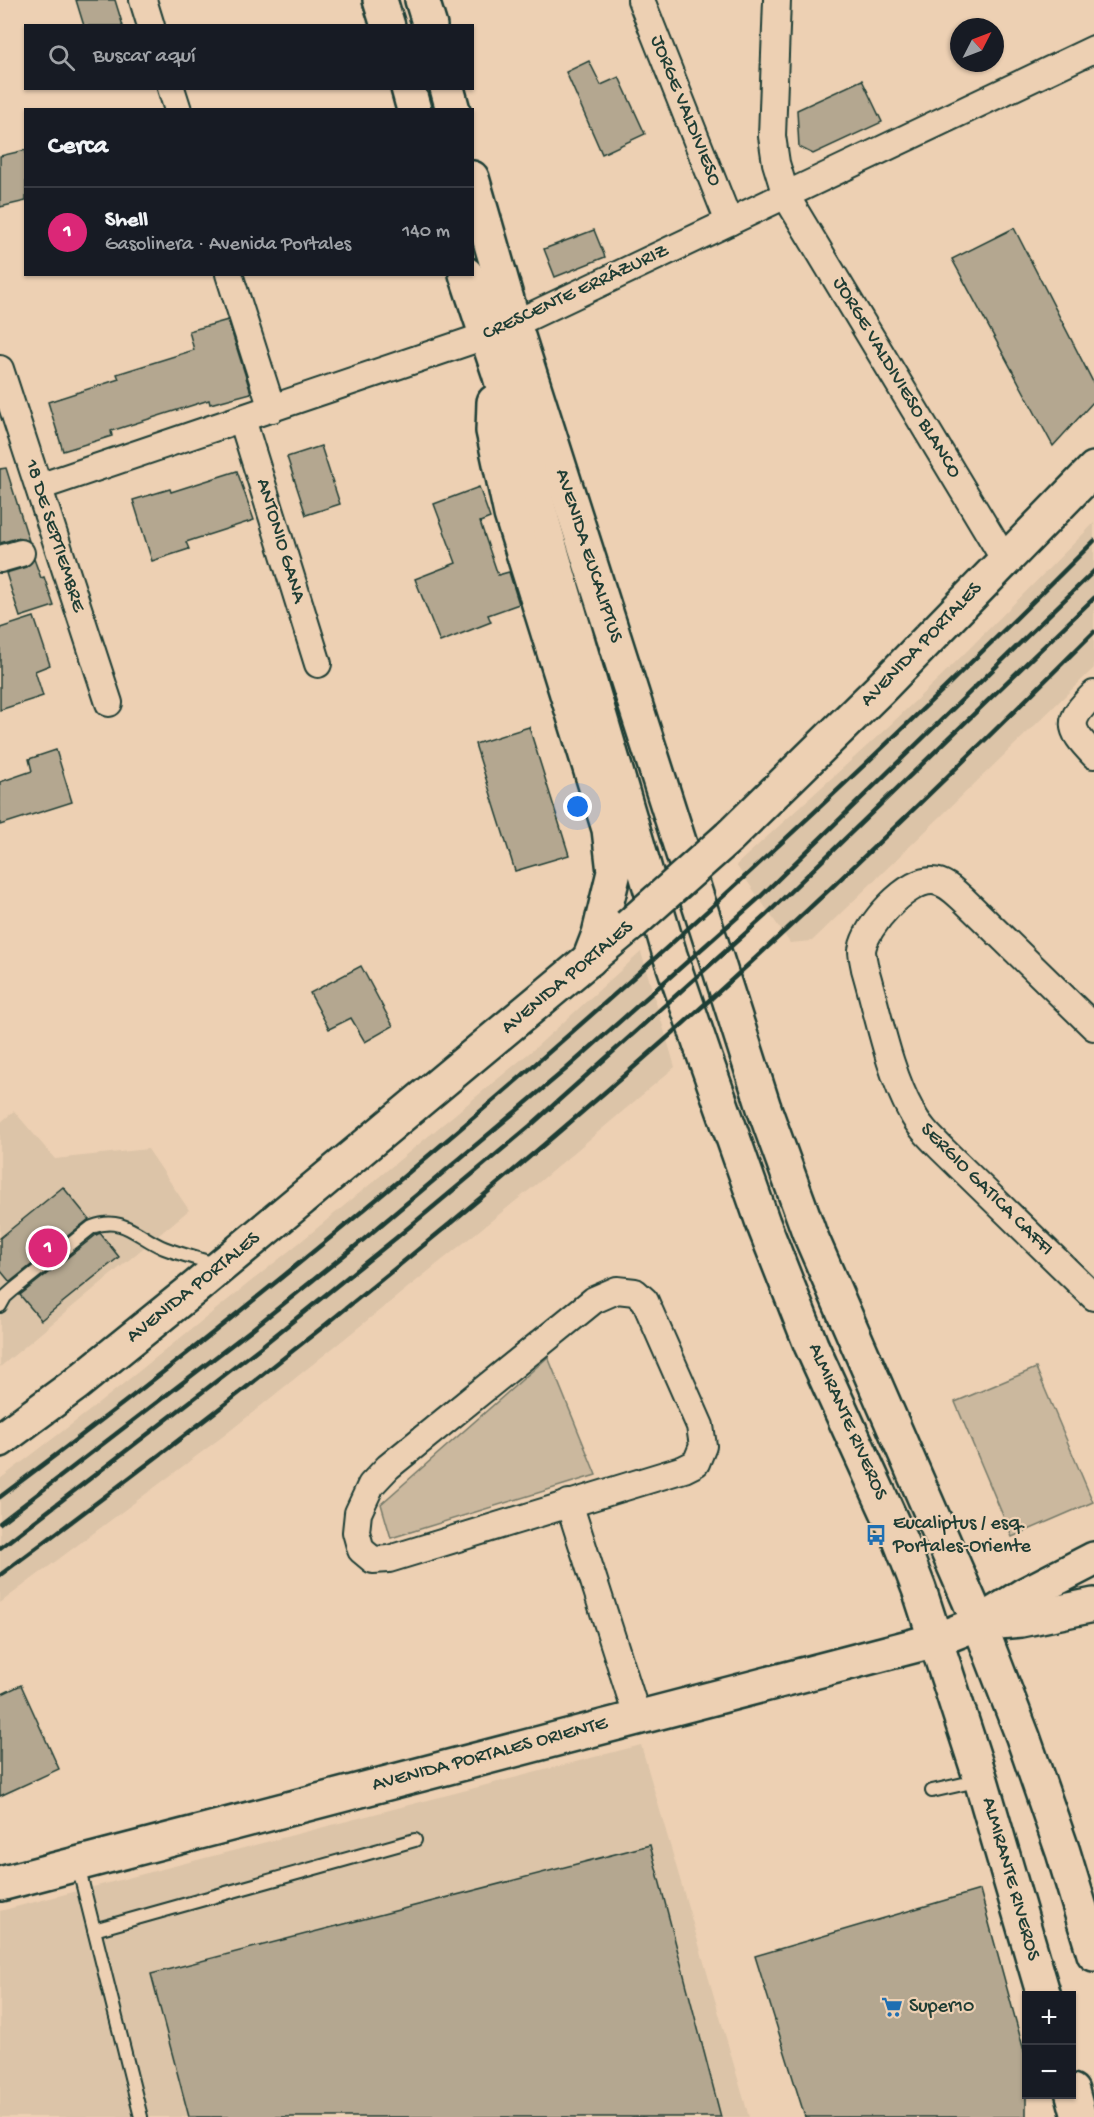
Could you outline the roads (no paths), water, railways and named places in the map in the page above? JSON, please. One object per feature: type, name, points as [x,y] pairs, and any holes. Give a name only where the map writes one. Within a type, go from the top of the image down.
[{"type":"main road","points":[[380,0],[387,24]]},
{"type":"main road","points":[[422,0],[428,24]]},
{"type":"main road","points":[[409,90],[413,108]]},
{"type":"main road","points":[[448,90],[452,108]]},
{"type":"main road","name":"AVENIDA EUCALIPTUS","points":[[474,189],[499,330],[710,933]]},
{"type":"main road","name":"AVENIDA EUCALIPTUS","points":[[467,276],[499,330],[499,374],[670,955]]},
{"type":"main road","points":[[499,374],[493,408],[493,431],[511,514],[599,793],[611,846],[614,872],[589,961]]},
{"type":"main road","name":"AVENIDA PORTALES","points":[[0,1440],[76,1384],[222,1266],[629,926],[729,837],[848,720],[1094,469]]},
{"type":"main road","name":"ALMIRANTE RIVEROS","points":[[710,933],[764,1108],[809,1232],[980,1623],[1063,1852],[1094,1954]]},
{"type":"main road","name":"ALMIRANTE RIVEROS","points":[[670,955],[763,1223],[812,1345],[900,1540],[919,1589],[981,1780],[1043,1991]]},
{"type":"main road","name":"AVENIDA PORTALES ORIENTE","points":[[0,1884],[637,1716],[936,1640],[980,1623],[1024,1595],[1094,1559]]},
{"type":"main road","name":"AVENIDA PORTALES ORIENTE","points":[[980,1623],[1021,1620],[1094,1605]]},
{"type":"main road","points":[[1073,2099],[1079,2117]]},
{"type":"street","points":[[143,0],[150,24]]},
{"type":"street","name":"JORGE VALDIVIESO","points":[[641,0],[729,222]]},
{"type":"street","name":"JORGE VALDIVIESO BLANCO","points":[[777,0],[772,136],[776,163],[786,196],[1005,560]]},
{"type":"street","name":"CRESCENTE ERRÁZURIZ","points":[[39,487],[499,330],[1094,49]]},
{"type":"street","points":[[172,90],[177,108]]},
{"type":"street","points":[[230,276],[272,409]]},
{"type":"street","name":"18 DE SEPTIEMBRE","points":[[0,369],[109,704]]},
{"type":"street","name":"ANTONIO GANA","points":[[242,419],[318,664]]},
{"type":"street","points":[[1094,694],[1074,716],[1074,728],[1080,741],[1094,755]]},
{"type":"street","name":"SERGIO GATICA CAFFI","points":[[1094,1027],[948,886],[933,881],[920,884],[902,894],[869,930],[862,951],[865,969],[898,1083],[911,1112],[922,1129],[1094,1298]]},
{"type":"street","points":[[617,1290],[635,1292],[645,1301],[699,1426],[703,1446],[696,1463],[684,1469],[569,1503],[389,1559],[373,1560],[361,1550],[356,1532],[358,1513],[371,1485],[388,1467],[594,1300],[617,1290]]},
{"type":"street","points":[[569,1503],[637,1716]]},
{"type":"lane","points":[[0,1306],[13,1290],[92,1227],[103,1223],[115,1223],[136,1231],[162,1247],[222,1266]]},
{"type":"lane","points":[[932,1791],[981,1780]]},
{"type":"lane","points":[[94,1930],[415,1840]]},
{"type":"lane","points":[[77,1864],[141,2117]]},
{"type":"railway","points":[[0,1497],[287,1274],[564,1039],[700,918],[833,794],[965,669],[1094,541]]},
{"type":"railway","points":[[0,1523],[251,1330],[363,1240],[565,1070],[758,899],[1094,571]]},
{"type":"railway","points":[[0,1548],[262,1346],[530,1126],[766,915],[1094,598]]},
{"type":"railway","points":[[0,1575],[340,1314],[505,1178],[667,1038],[830,889],[1094,632]]},
{"type":"place","name":"Shell","points":[[48,1248]]},
{"type":"place","name":"Eucaliptus / esq. Portales-Oriente","points":[[876,1535]]},
{"type":"place","name":"Super10","points":[[892,2007]]}]
